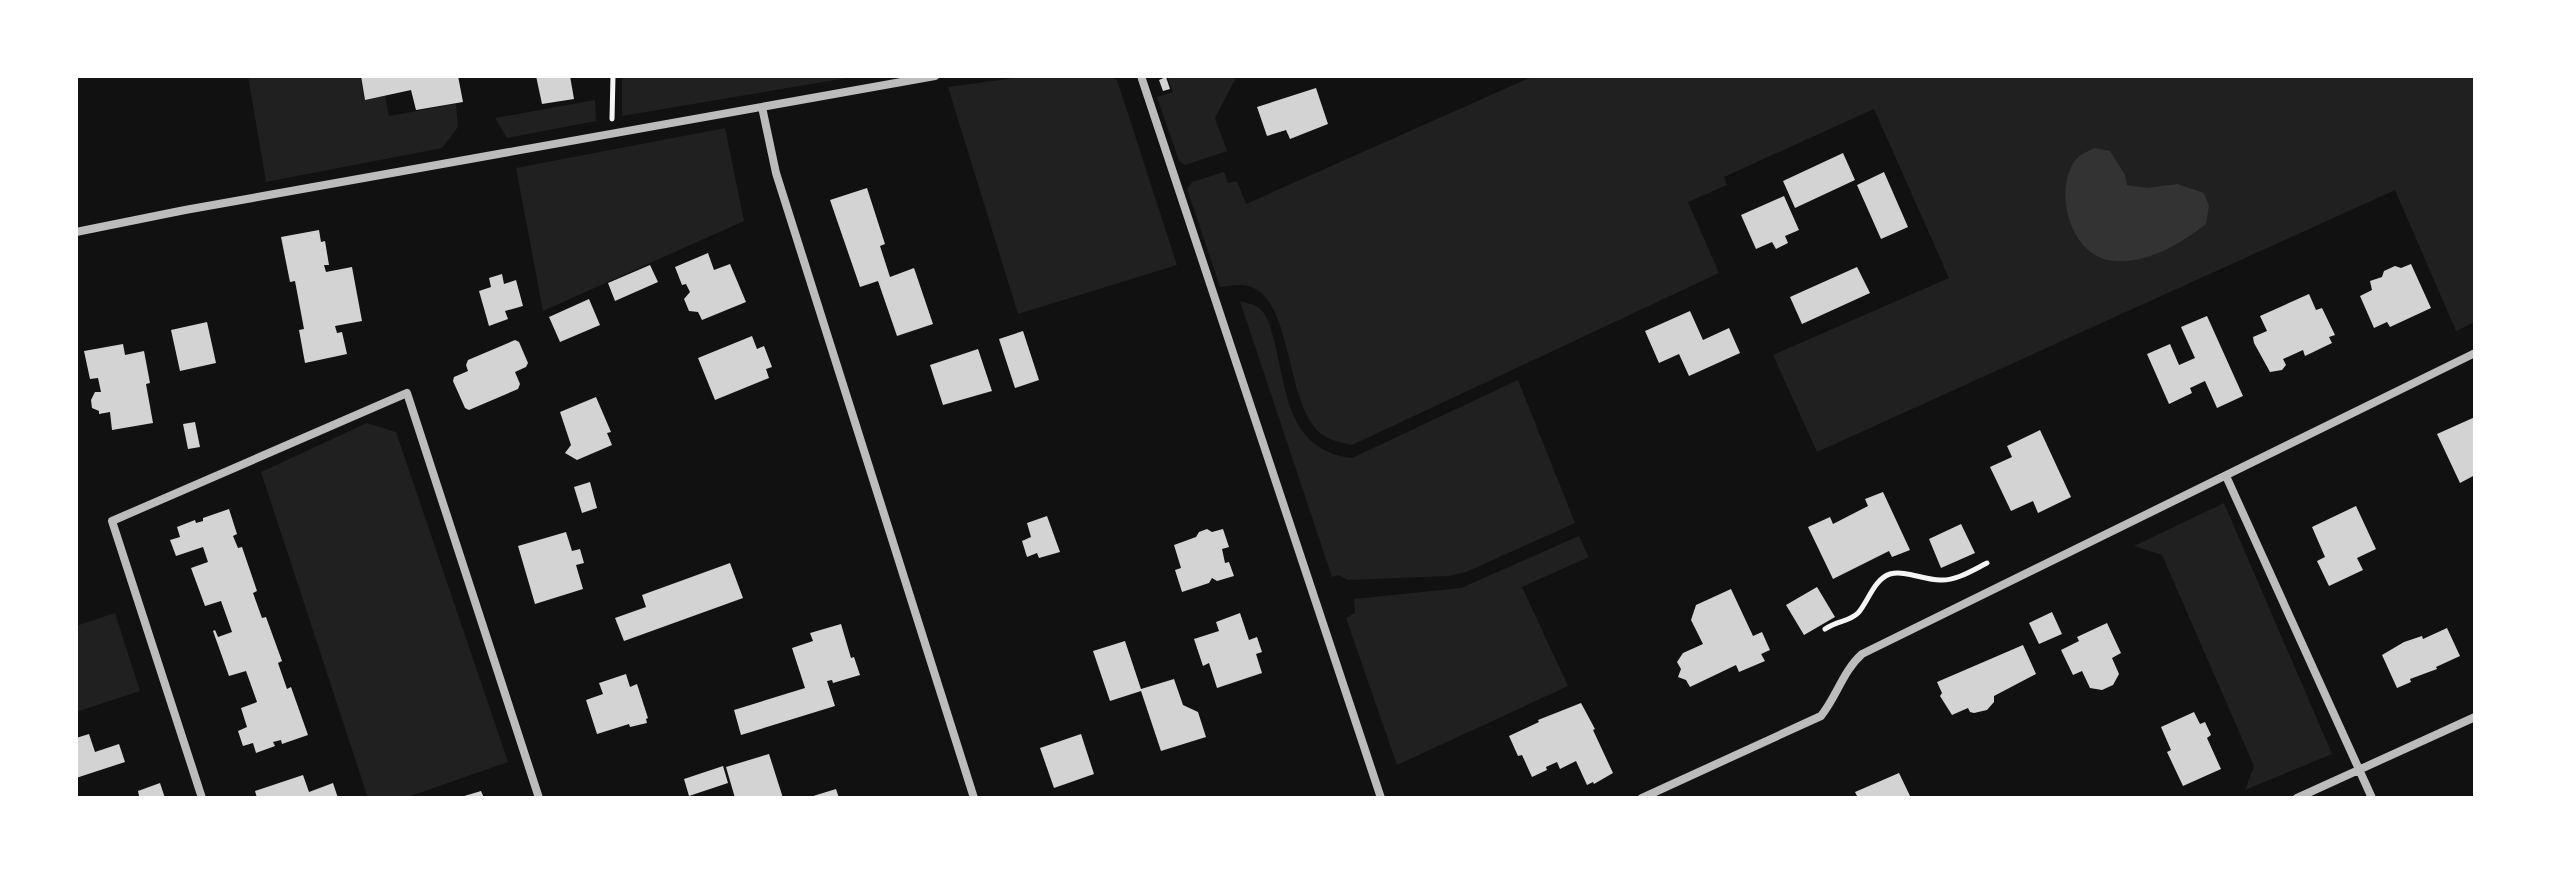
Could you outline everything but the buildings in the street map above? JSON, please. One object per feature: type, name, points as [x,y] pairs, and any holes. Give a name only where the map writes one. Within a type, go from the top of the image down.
[{"type":"street","points":[[76,232],[935,76]]},
{"type":"street","points":[[1141,76],[1381,798]]},
{"type":"street","points":[[762,107],[776,173],[974,798]]},
{"type":"street","points":[[1642,798],[1821,716],[1845,673],[1862,654],[2475,353]]},
{"type":"street","points":[[202,798],[112,521],[407,393],[539,798]]},
{"type":"street","points":[[2226,476],[2372,798]]},
{"type":"street","points":[[2297,798],[2475,717]]},
{"type":"path","points":[[612,134],[613,76]]},
{"type":"path","points":[[1825,629],[1837,621],[1847,621],[1859,612],[1887,575],[1946,580],[1987,563]]},
{"type":"shaded area","points":[[248,76],[360,76],[364,99],[385,96],[389,116],[456,104],[458,127],[442,148],[266,182]]},
{"type":"shaded area","points":[[622,76],[859,76],[622,116]]},
{"type":"shaded area","points":[[1028,76],[1108,76],[1117,80],[1177,265],[1018,314],[948,87]]},
{"type":"shaded area","points":[[1167,76],[1237,76],[1215,118],[1227,151],[1185,165],[1179,161],[1157,97],[1173,92]]},
{"type":"shaded area","points":[[1534,76],[2475,76],[2475,322],[2456,331],[2395,190],[1817,452],[1773,355],[1949,278],[1874,109],[1724,177],[1727,185],[1688,202],[1719,273],[1352,445],[1326,437],[1311,422],[1302,403],[1283,334],[1265,297],[1247,286],[1220,287],[1187,189],[1192,182],[1224,172],[1228,183],[1237,181],[1246,204]]},
{"type":"shaded area","points":[[595,100],[596,121],[507,138],[495,118]]},
{"type":"shaded area","points":[[725,128],[744,221],[543,311],[516,168]]},
{"type":"shaded area","points":[[2094,148],[2110,151],[2125,175],[2127,185],[2147,188],[2177,184],[2204,193],[2209,206],[2206,224],[2175,245],[2140,259],[2115,261],[2100,258],[2078,237],[2066,207],[2068,176],[2074,162]]},
{"type":"shaded area","points":[[1240,301],[1256,306],[1269,322],[1294,415],[1302,431],[1331,453],[1352,458],[1518,380],[1575,523],[1466,572],[1449,576],[1348,580],[1338,575],[1332,577]]},
{"type":"shaded area","points":[[367,423],[396,432],[508,762],[405,798],[368,798],[261,472]]},
{"type":"shaded area","points":[[2224,503],[2332,754],[2245,790],[2254,766],[2162,555],[2134,546]]},
{"type":"shaded area","points":[[1579,536],[1589,557],[1522,587],[1568,686],[1397,765],[1346,618],[1355,613],[1354,599],[1461,588]]},
{"type":"shaded area","points":[[115,613],[140,691],[76,712],[76,626]]}]
